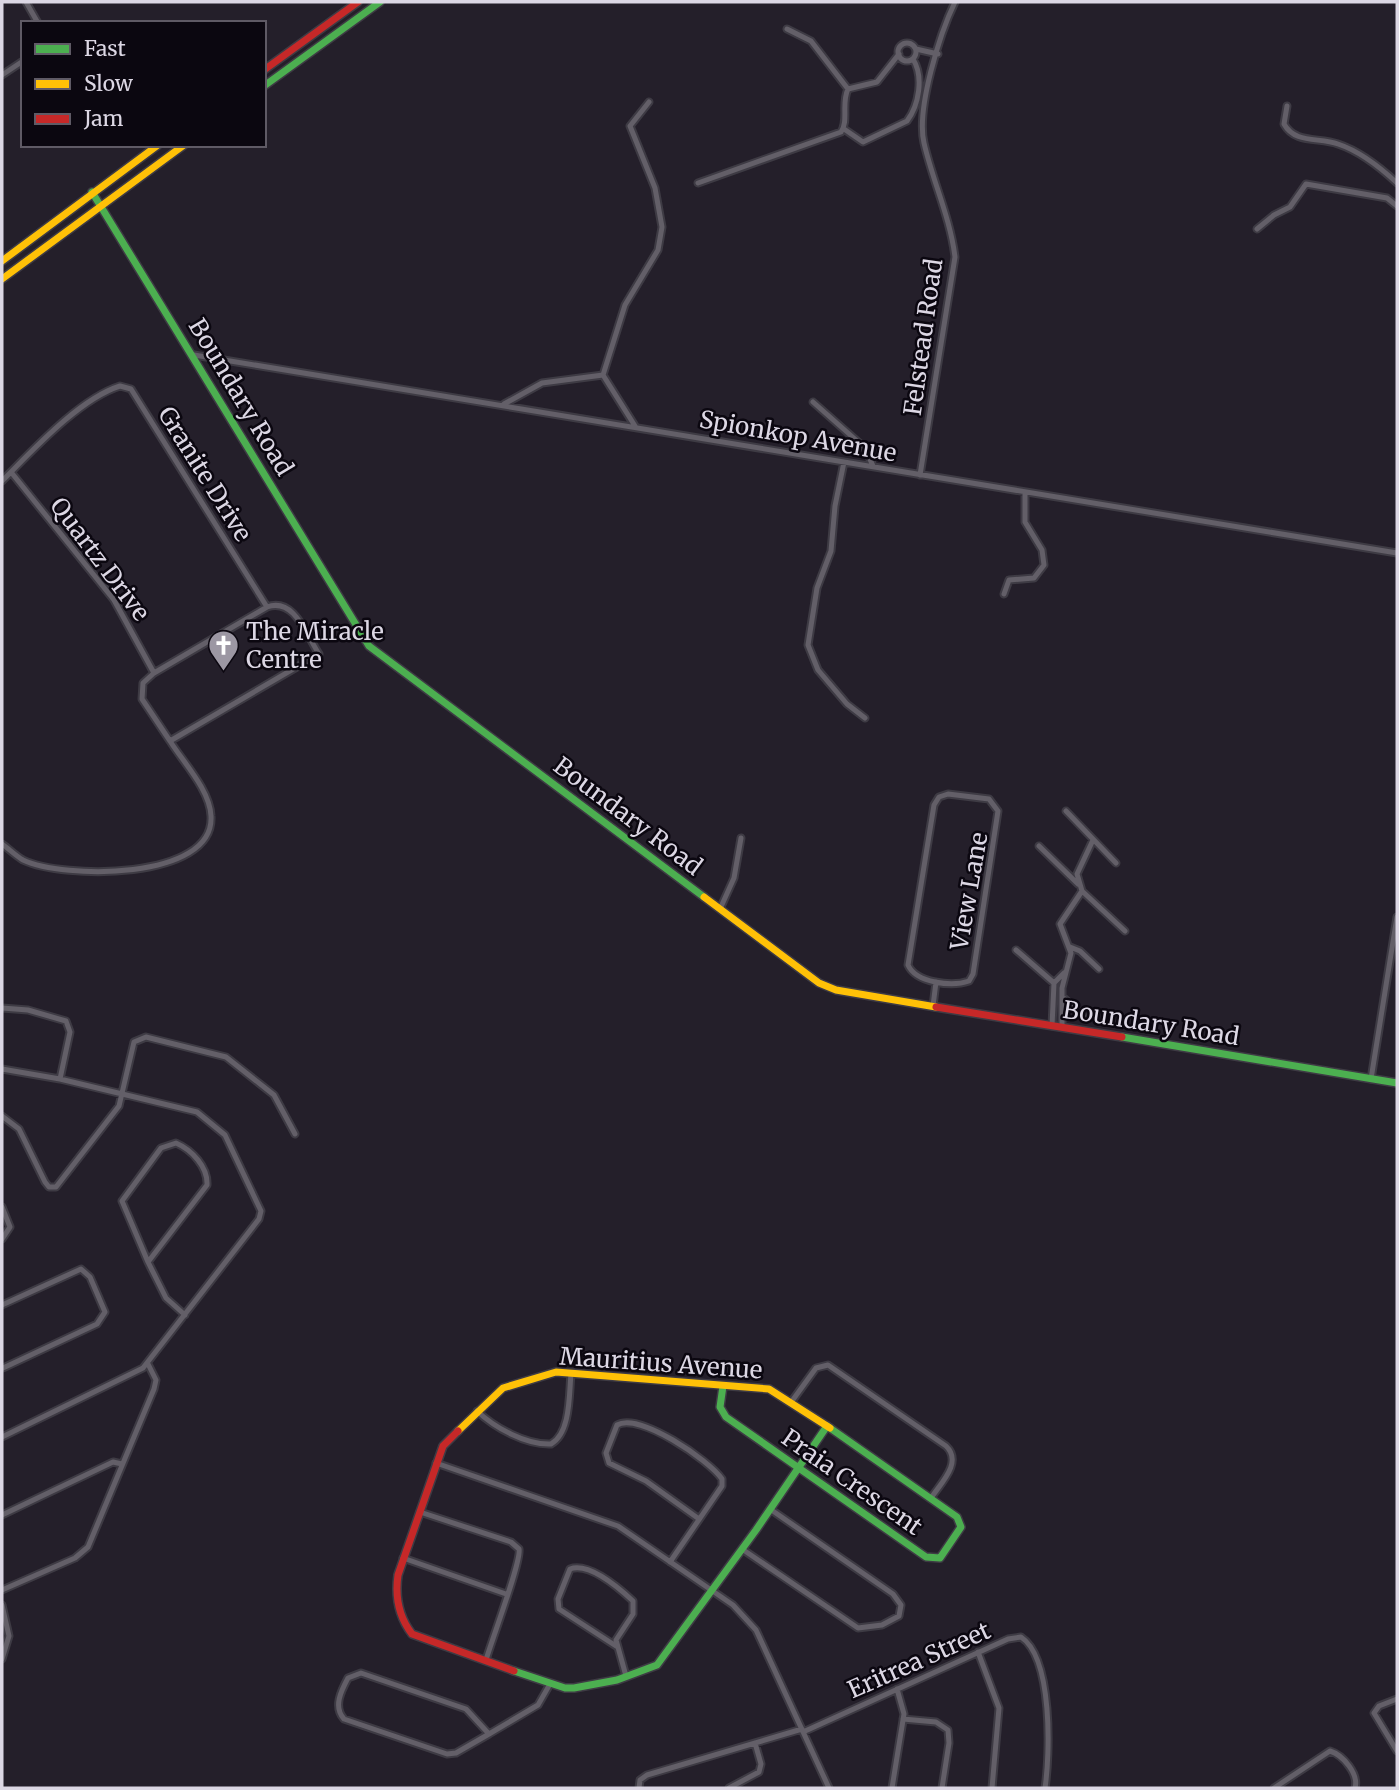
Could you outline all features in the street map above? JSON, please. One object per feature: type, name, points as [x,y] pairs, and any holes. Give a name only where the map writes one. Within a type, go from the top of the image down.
[{"type":"street","points":[[26,2],[37,21]]},
{"type":"street","points":[[266,69],[358,2]]},
{"type":"street","points":[[266,85],[380,2]]},
{"type":"street","name":"Felstead Road","points":[[920,475],[955,257],[922,132],[938,54],[955,2]]},
{"type":"street","points":[[787,29],[811,41],[848,89]]},
{"type":"street","points":[[848,89],[877,82],[905,43],[911,43],[916,49],[938,54]]},
{"type":"street","points":[[844,129],[863,142],[907,121],[919,82],[919,73],[913,59],[916,49]]},
{"type":"street","points":[[899,54],[904,60],[913,59]]},
{"type":"street","points":[[2,75],[21,62]]},
{"type":"street","points":[[844,129],[843,101],[848,89]]},
{"type":"street","points":[[635,426],[603,375],[625,305],[650,267],[661,239],[662,217],[655,188],[630,126],[649,102]]},
{"type":"street","points":[[1287,106],[1283,124],[1290,132],[1301,137],[1339,144],[1377,167],[1397,183]]},
{"type":"street","points":[[698,183],[844,129]]},
{"type":"street","points":[[2,261],[155,147]]},
{"type":"street","points":[[2,279],[181,147]]},
{"type":"street","points":[[1257,229],[1274,215],[1290,207],[1306,184],[1387,198],[1397,206]]},
{"type":"street","name":"Boundary Road","points":[[92,192],[194,355],[369,646],[825,987],[1397,1083]]},
{"type":"street","name":"Spionkop Avenue","points":[[194,355],[1397,553]]},
{"type":"street","points":[[504,405],[542,383],[603,375]]},
{"type":"street","name":"Granite Drive","points":[[2,481],[56,429],[97,398],[120,386],[131,389],[267,607]]},
{"type":"street","points":[[813,402],[865,448],[873,466]]},
{"type":"street","points":[[844,462],[831,551],[817,588],[808,645],[818,670],[847,704],[865,718]]},
{"type":"street","name":"Quartz Drive","points":[[11,472],[114,600],[154,673]]},
{"type":"street","points":[[1004,594],[1009,580],[1034,578],[1044,565],[1042,550],[1024,519],[1025,493]]},
{"type":"street","points":[[2,844],[23,860],[107,873],[143,869],[188,855],[207,837],[211,816],[204,795],[142,699],[143,683],[154,673],[267,607],[279,603],[290,607],[319,654],[170,741]]},
{"type":"street","name":"View Lane","points":[[968,792],[991,801],[998,808],[998,820],[971,978],[960,983],[936,982],[912,972],[908,962],[935,801],[945,794],[968,792]]},
{"type":"street","points":[[1066,811],[1116,863]]},
{"type":"street","points":[[720,909],[734,878],[741,838]]},
{"type":"street","points":[[1078,884],[1078,871],[1093,840]]},
{"type":"street","points":[[1039,846],[1125,931]]},
{"type":"street","points":[[1062,1027],[1064,974],[1070,947],[1060,924],[1082,891]]},
{"type":"street","points":[[1371,1079],[1397,917]]},
{"type":"street","points":[[1070,947],[1080,951],[1099,969]]},
{"type":"street","points":[[1016,950],[1054,983],[1052,1026]]},
{"type":"street","points":[[1054,983],[1064,974]]},
{"type":"street","name":"View Lane","points":[[933,1006],[936,982]]},
{"type":"street","points":[[1055,996],[1064,998],[1083,1016]]},
{"type":"street","points":[[2,1008],[28,1010],[66,1021],[70,1032],[60,1079]]},
{"type":"street","points":[[2,1116],[19,1129],[45,1182],[54,1187],[61,1182],[117,1109],[133,1045],[138,1038],[146,1037],[226,1057],[271,1093],[295,1134]]},
{"type":"street","points":[[2,1069],[60,1079],[192,1110],[221,1131],[260,1205],[259,1219],[148,1363],[136,1373],[2,1437]]},
{"type":"street","points":[[148,1262],[207,1185],[207,1178],[197,1158],[176,1143],[161,1148],[122,1201],[123,1209],[148,1262],[165,1295],[185,1315]]},
{"type":"street","points":[[2,1207],[10,1227],[2,1239]]},
{"type":"street","points":[[2,1304],[81,1269],[90,1277],[105,1310],[104,1318],[97,1324],[2,1367]]},
{"type":"street","points":[[2,1590],[86,1550],[156,1385],[148,1363]]},
{"type":"street","points":[[792,1401],[816,1368],[828,1365],[934,1438],[951,1451],[954,1459],[931,1498]]},
{"type":"street","name":"Mauritius Avenue","points":[[827,1426],[662,1662],[651,1670],[579,1688],[550,1684],[421,1640],[408,1630],[396,1591],[403,1558],[436,1463],[447,1441],[477,1411],[509,1385],[552,1373],[773,1390],[792,1401],[953,1514]]},
{"type":"street","points":[[477,1411],[495,1427],[539,1443],[551,1444],[558,1440],[564,1425],[572,1374]]},
{"type":"street","name":"Praia Crescent","points":[[723,1386],[720,1404],[724,1415],[932,1560],[944,1555],[959,1533],[960,1522],[953,1514]]},
{"type":"street","points":[[670,1562],[722,1486],[718,1474],[657,1431],[629,1422],[617,1425],[606,1453],[609,1463],[646,1481],[699,1519]]},
{"type":"street","points":[[2,1515],[111,1463],[122,1464]]},
{"type":"street","points":[[436,1463],[610,1523],[739,1610],[754,1625],[829,1788]]},
{"type":"street","points":[[742,1549],[858,1628],[870,1629],[899,1616],[901,1605],[893,1594],[770,1509]]},
{"type":"street","points":[[420,1512],[517,1546],[520,1558],[486,1660]]},
{"type":"street","points":[[403,1558],[506,1594]]},
{"type":"street","points":[[616,1646],[559,1609],[558,1599],[570,1569],[579,1567],[592,1572],[633,1601],[633,1614],[618,1636],[616,1646],[626,1676]]},
{"type":"street","points":[[2,1605],[9,1636],[2,1659]]},
{"type":"street","name":"Eritrea Street","points":[[639,1788],[640,1780],[647,1775],[802,1731],[978,1652],[1018,1637],[1024,1638],[1031,1648],[1048,1709],[1045,1788]]},
{"type":"street","points":[[978,1652],[999,1708],[992,1788]]},
{"type":"street","points":[[489,1734],[466,1709],[361,1673],[348,1678],[338,1705],[344,1719],[447,1754],[456,1753],[489,1734],[538,1705],[550,1684]]},
{"type":"street","points":[[892,1788],[904,1719],[903,1704],[897,1689]]},
{"type":"street","points":[[1397,1699],[1379,1706],[1374,1713],[1397,1751]]},
{"type":"street","points":[[904,1719],[936,1722],[948,1730],[949,1743],[942,1788]]},
{"type":"street","points":[[729,1788],[759,1772],[761,1764],[755,1743]]},
{"type":"street","points":[[1274,1788],[1330,1751],[1338,1755],[1352,1771],[1356,1779],[1355,1788]]},
{"type":"traffic: fast","points":[[266,85],[380,2]]},
{"type":"traffic: fast","points":[[92,192],[369,646],[704,897]]},
{"type":"traffic: fast","points":[[1122,1037],[1397,1083]]},
{"type":"traffic: fast","points":[[723,1386],[720,1407],[726,1417],[926,1557],[940,1558],[961,1527],[957,1517],[830,1428]]},
{"type":"traffic: fast","points":[[514,1671],[565,1688],[574,1688],[617,1680],[657,1665],[756,1530],[827,1426]]},
{"type":"traffic: slow","points":[[2,261],[155,147]]},
{"type":"traffic: slow","points":[[2,279],[181,147]]},
{"type":"traffic: slow","points":[[704,897],[819,983],[836,990],[936,1007]]},
{"type":"traffic: slow","points":[[458,1431],[503,1388],[556,1372],[769,1389],[830,1428]]},
{"type":"traffic: jam","points":[[266,69],[358,2]]},
{"type":"traffic: jam","points":[[936,1007],[1122,1037]]},
{"type":"traffic: jam","points":[[458,1431],[443,1446],[398,1575],[399,1606],[412,1634],[514,1671]]},
{"type":"place","name":"The Miracle Centre","points":[[223,672]]}]
